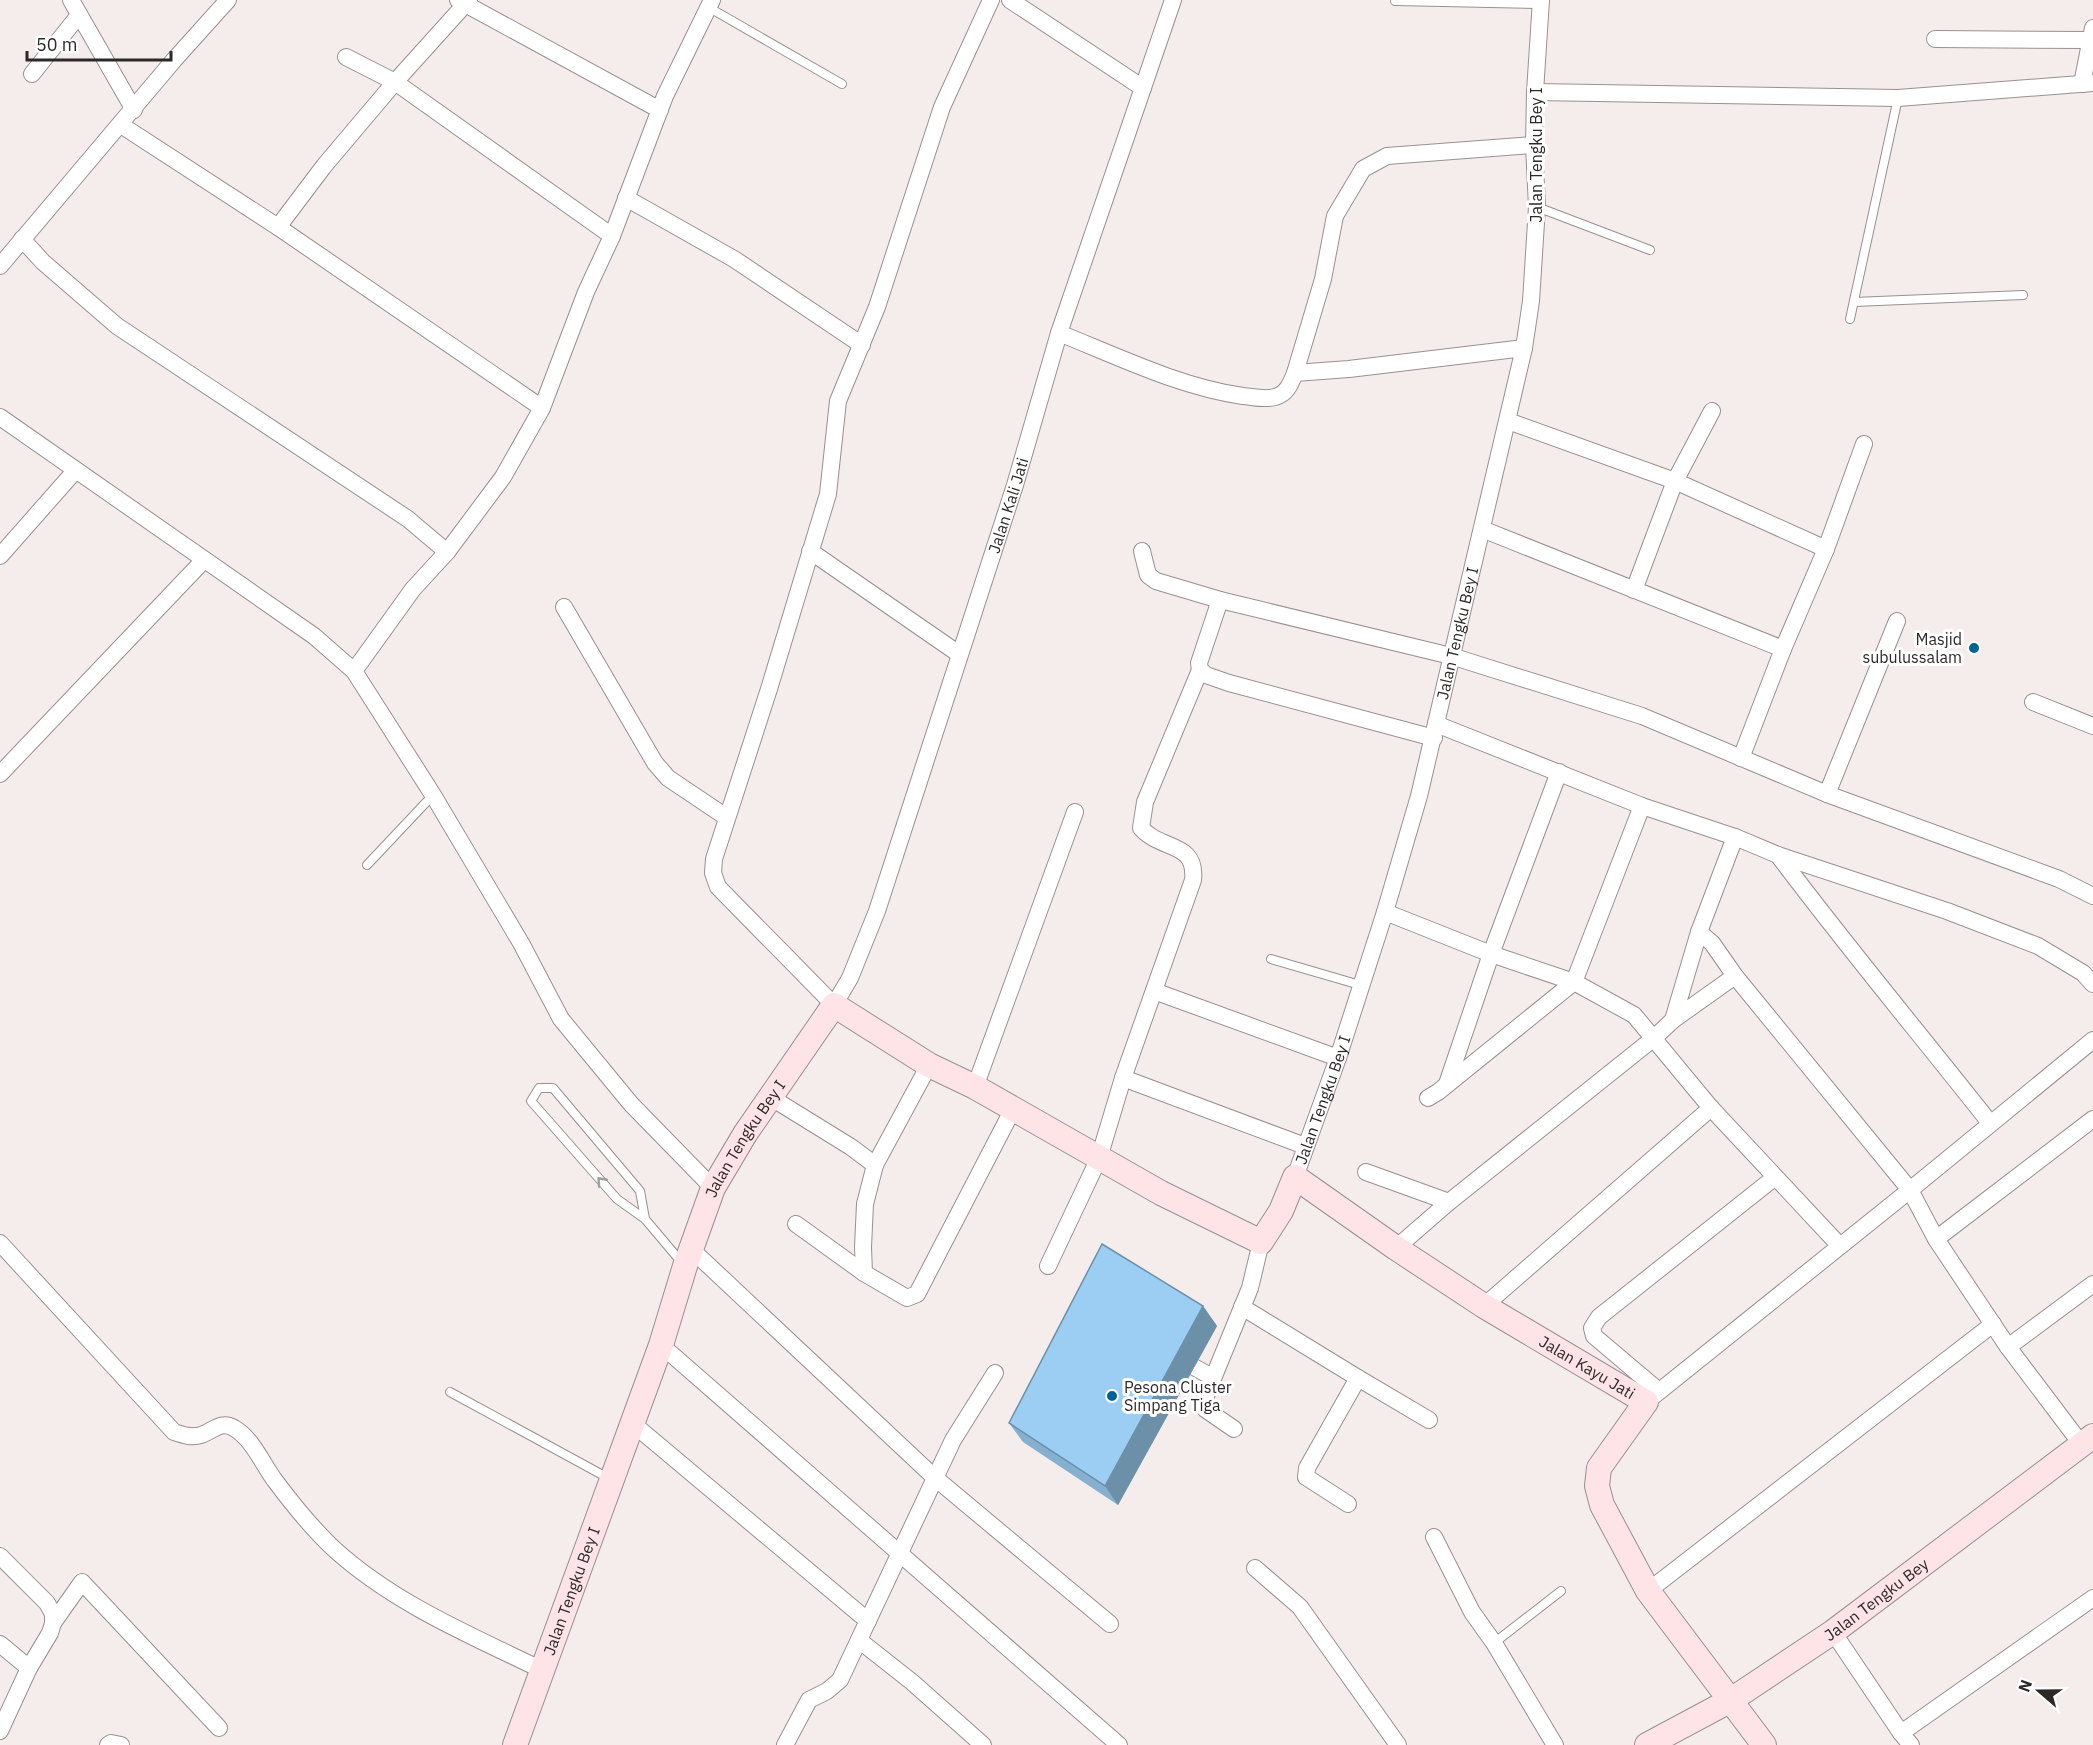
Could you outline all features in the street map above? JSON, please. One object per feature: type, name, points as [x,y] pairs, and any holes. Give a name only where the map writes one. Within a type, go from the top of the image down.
[{"type":"street","points":[[71,0],[134,110]]},
{"type":"street","points":[[991,0],[942,107],[862,345],[838,401],[828,494],[770,689],[726,818],[714,859],[713,873],[718,887],[834,1005],[929,1065],[975,1088],[1161,1193],[1262,1242]]},
{"type":"street","points":[[1010,0],[1143,88]]},
{"type":"street","name":"Jalan Kali Jati","points":[[834,1005],[850,978],[877,911],[1015,485],[1059,333],[1173,0]]},
{"type":"street","points":[[278,227],[324,166],[463,1],[660,110]]},
{"type":"street","name":"Jalan Tengku Bey I","points":[[1234,1429],[1205,1409],[1204,1397],[1250,1288],[1262,1242],[1281,1211],[1295,1177],[1338,1058],[1385,912],[1435,731],[1524,348],[1531,301],[1537,207],[1534,145],[1535,92],[1541,2]]},
{"type":"street","points":[[0,266],[222,3]]},
{"type":"street","points":[[354,671],[413,589],[447,552],[503,477],[542,408],[660,110],[710,4]]},
{"type":"street","points":[[32,74],[79,15]]},
{"type":"street","points":[[1535,92],[1898,98],[2087,83],[2091,34],[1935,39]]},
{"type":"street","points":[[346,57],[395,82],[612,236]]},
{"type":"street","points":[[121,124],[278,227],[542,408]]},
{"type":"street","points":[[1059,333],[1207,389],[1236,395],[1274,398],[1289,387],[1295,373],[1323,279],[1335,216],[1363,169],[1387,156],[1534,145]]},
{"type":"street","points":[[626,198],[734,259],[862,345]]},
{"type":"street","points":[[22,239],[43,262],[117,326],[408,519],[447,552]]},
{"type":"street","points":[[1295,373],[1524,348]]},
{"type":"street","points":[[1634,590],[1675,481],[1712,411]]},
{"type":"street","points":[[0,417],[314,636],[354,671],[433,795],[521,943],[561,1019],[631,1104],[713,1188]]},
{"type":"street","points":[[1508,421],[1675,481],[1826,549]]},
{"type":"street","points":[[1741,758],[1783,649],[1826,549],[1864,444]]},
{"type":"street","points":[[0,556],[75,471]]},
{"type":"street","points":[[1482,529],[1783,649]]},
{"type":"street","points":[[810,551],[959,654]]},
{"type":"street","points":[[1142,551],[1148,575],[1156,581],[1220,600],[1451,656],[1642,716],[1827,794],[2058,879],[2093,896]]},
{"type":"street","points":[[0,774],[204,560]]},
{"type":"street","points":[[1048,1266],[1099,1158],[1123,1078],[1193,880],[1195,868],[1192,859],[1185,853],[1147,834],[1141,828],[1145,802],[1200,670],[1199,663],[1220,600]]},
{"type":"street","points":[[564,607],[655,763],[668,778],[726,818]]},
{"type":"street","points":[[1827,794],[1897,621]]},
{"type":"street","points":[[1200,670],[1206,675],[1229,683],[1435,731],[1559,772],[1642,806],[1735,837],[1778,855],[1947,910],[2038,946],[2083,973],[2093,984]]},
{"type":"street","points":[[2033,702],[2093,726]]},
{"type":"street","points":[[1447,1085],[1491,954],[1559,772]]},
{"type":"street","points":[[1428,1098],[1575,982],[1642,806]]},
{"type":"street","points":[[975,1088],[1075,812]]},
{"type":"street","points":[[1673,1020],[1699,932],[1735,837]]},
{"type":"street","points":[[1778,855],[1826,919],[1990,1123]]},
{"type":"street","points":[[1385,912],[1491,954],[1575,982],[1634,1015],[1711,1108],[1840,1246]]},
{"type":"street","points":[[1699,932],[1712,943],[1735,976],[1910,1190],[1936,1239],[2008,1347],[2087,1441]]},
{"type":"street","points":[[1396,1248],[1449,1202],[1654,1038],[1673,1020],[1735,976]]},
{"type":"street","points":[[1154,991],[1338,1058]]},
{"type":"street","name":"Jalan Tengku Bey I","points":[[515,1745],[610,1479],[661,1345],[713,1188],[745,1134],[834,1005]]},
{"type":"street","points":[[1774,1178],[1599,1317],[1592,1328],[1594,1336],[1652,1397],[2093,1040]]},
{"type":"street","points":[[864,1273],[862,1247],[865,1204],[875,1165],[929,1065]]},
{"type":"street","points":[[1123,1078],[1305,1146]]},
{"type":"street","points":[[770,1097],[851,1147],[875,1165]]},
{"type":"street","points":[[1484,1306],[1711,1108]]},
{"type":"street","points":[[796,1224],[864,1273],[907,1298],[917,1294],[1013,1109]]},
{"type":"street","points":[[1936,1239],[2093,1119]]},
{"type":"street","points":[[1366,1172],[1449,1202]]},
{"type":"street","name":"Jalan Kayu Jati","points":[[1295,1177],[1484,1306],[1652,1397],[1599,1468],[1597,1486],[1602,1504],[1648,1591],[1764,1745]]},
{"type":"street","points":[[0,1243],[174,1432],[190,1437],[201,1435],[220,1425],[236,1429],[246,1439],[276,1482],[333,1547],[377,1583],[450,1626],[542,1670]]},
{"type":"street","points":[[688,1258],[934,1478],[1110,1624]]},
{"type":"street","points":[[2008,1347],[2093,1284]]},
{"type":"street","points":[[1242,1307],[1429,1420]]},
{"type":"street","points":[[1648,1591],[1993,1324]]},
{"type":"street","points":[[661,1345],[1119,1745]]},
{"type":"street","points":[[1161,1348],[1212,1377]]},
{"type":"street","points":[[785,1745],[809,1700],[827,1691],[840,1680],[953,1440],[995,1373]]},
{"type":"street","points":[[1348,1503],[1306,1477],[1307,1468],[1358,1378]]},
{"type":"street","points":[[632,1424],[868,1621]]},
{"type":"street","name":"Jalan Tengku Bey","points":[[1647,1745],[1731,1700],[1833,1632],[2087,1441]]},
{"type":"street","points":[[1434,1537],[1472,1612],[1494,1643],[1555,1745]]},
{"type":"street","points":[[0,1556],[47,1604],[53,1623]]},
{"type":"street","points":[[1255,1568],[1300,1607],[1398,1745]]},
{"type":"street","points":[[0,1731],[53,1623],[82,1582],[219,1728]]},
{"type":"street","points":[[1833,1632],[1906,1739],[2093,1598]]},
{"type":"street","points":[[860,1641],[912,1682],[983,1745]]},
{"type":"street","points":[[0,1644],[29,1668]]},
{"type":"street","points":[[108,1745],[121,1745]]},
{"type":"lane","points":[[1395,0],[1541,2]]},
{"type":"lane","points":[[710,4],[842,84]]},
{"type":"lane","points":[[1851,319],[1898,98]]},
{"type":"lane","points":[[1537,207],[1650,250]]},
{"type":"lane","points":[[1854,302],[2023,295]]},
{"type":"lane","points":[[367,865],[433,795]]},
{"type":"lane","points":[[1271,958],[1360,986]]},
{"type":"lane","points":[[645,1220],[640,1191],[553,1088],[539,1088],[531,1101],[617,1199],[688,1258]]},
{"type":"lane","points":[[450,1392],[610,1479]]},
{"type":"lane","points":[[1494,1643],[1561,1590]]},
{"type":"building","name":"Pesona Cluster Simpang Tiga","points":[[1102,1244],[1203,1306],[1105,1486],[1009,1423]]},
{"type":"place","name":"Masjid subulussalam","points":[[1974,648]]},
{"type":"place","name":"Pesona Cluster Simpang Tiga","points":[[1112,1396]]}]
